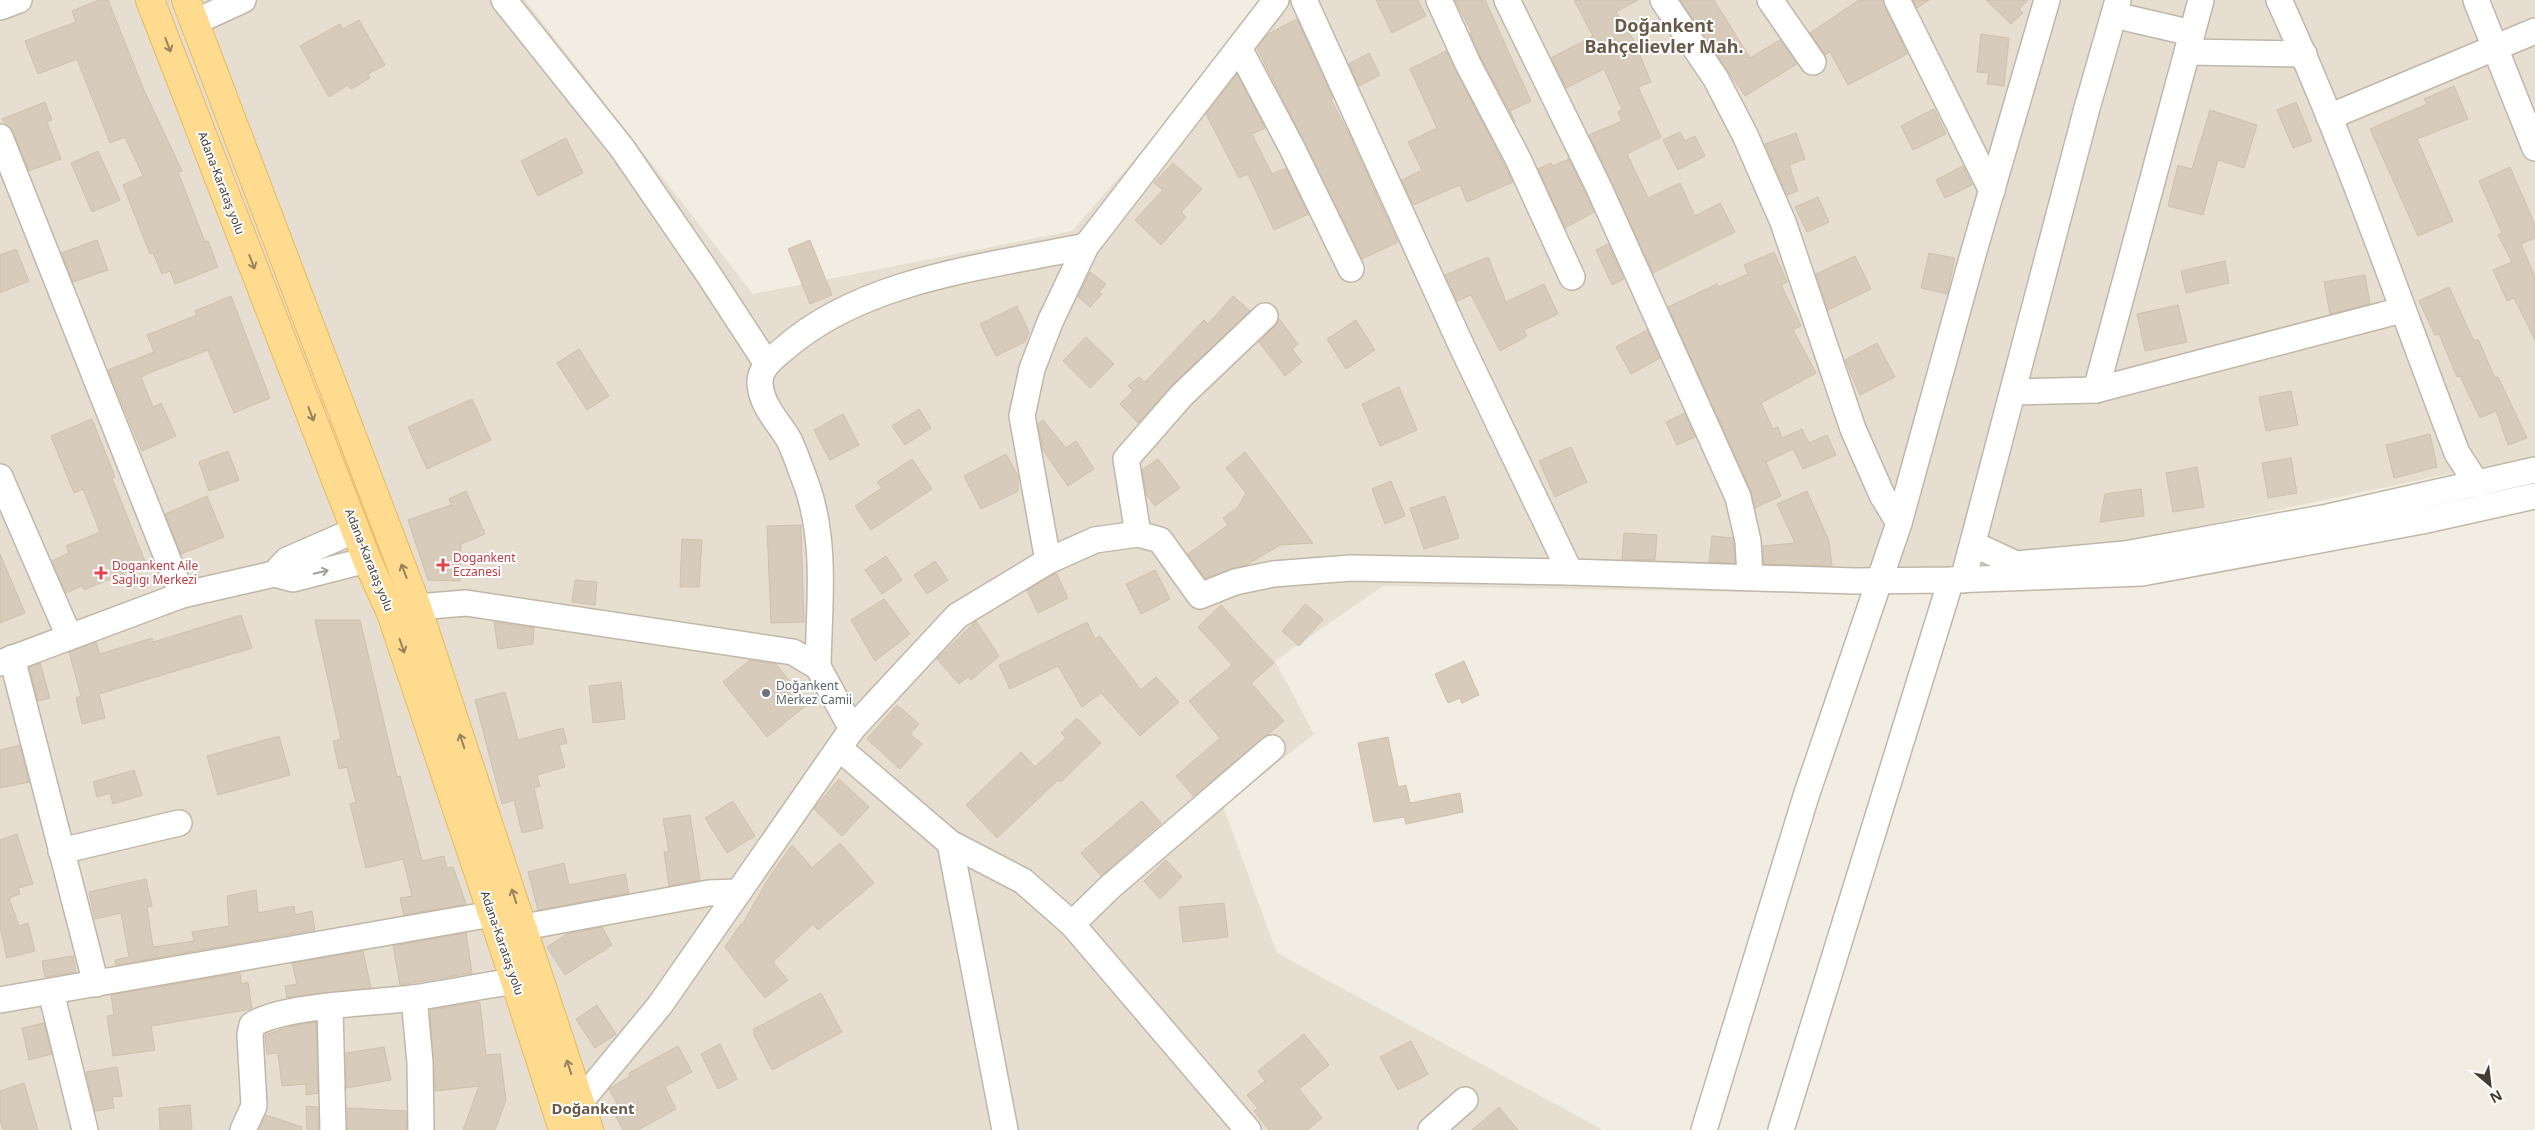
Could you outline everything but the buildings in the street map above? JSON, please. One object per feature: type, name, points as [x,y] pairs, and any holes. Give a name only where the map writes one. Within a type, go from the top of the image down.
[{"type":"main road","name":"Adana-Karataş yolu","points":[[150,0],[367,560],[391,613],[515,980],[557,1127]]},
{"type":"main road","name":"Adana-Karataş yolu","points":[[190,11],[417,607],[524,927],[589,1130]]},
{"type":"street","points":[[0,8],[19,0]]},
{"type":"street","points":[[190,11],[243,0]]},
{"type":"street","points":[[504,0],[622,148],[767,364]]},
{"type":"street","points":[[1048,561],[1022,416],[1032,369],[1050,322],[1086,246],[1276,0]]},
{"type":"street","points":[[1304,0],[1467,357],[1570,572]]},
{"type":"street","points":[[1439,0],[1468,64],[1518,159],[1572,277]]},
{"type":"street","points":[[1507,0],[1599,188],[1738,497],[1748,541],[1750,578]]},
{"type":"street","points":[[1663,0],[1716,79],[1745,135],[1782,222],[1853,429],[1882,495],[1899,522]]},
{"type":"street","points":[[1770,0],[1813,62]]},
{"type":"street","points":[[1898,0],[1992,191]]},
{"type":"street","points":[[1704,1130],[1806,796],[1899,522],[2047,0]]},
{"type":"street","points":[[2096,390],[2201,0]]},
{"type":"street","points":[[2279,0],[2304,54],[2457,453],[2477,484]]},
{"type":"street","points":[[2476,0],[2535,148]]},
{"type":"street","points":[[1780,1130],[1957,580],[1973,544],[2087,108],[2116,7],[2189,43],[2304,54]]},
{"type":"street","points":[[2328,117],[2496,49],[2535,31]]},
{"type":"street","points":[[1238,48],[1292,148],[1351,269]]},
{"type":"street","points":[[0,137],[182,595]]},
{"type":"street","points":[[1086,246],[916,282],[859,301],[807,329],[767,364],[760,382],[764,402],[792,449],[807,488],[821,549],[818,666],[845,738],[950,843],[1023,881],[1072,924],[1248,1130]]},
{"type":"street","points":[[2013,392],[2096,390],[2402,310]]},
{"type":"street","points":[[1138,534],[1126,459],[1182,395],[1264,316]]},
{"type":"street","points":[[1973,544],[2016,564],[2073,560],[2237,536],[2535,470]]},
{"type":"street","points":[[0,477],[69,636]]},
{"type":"street","points":[[557,1127],[660,1005],[845,738],[956,616],[1048,561],[1095,540],[1138,534],[1160,540],[1200,596],[1235,582],[1272,574],[1351,568],[1878,581],[1957,580],[2142,573],[2422,521],[2535,496]]},
{"type":"street","points":[[274,574],[287,560],[356,530]]},
{"type":"street","points":[[96,984],[61,851],[6,660],[182,595],[274,574],[293,579],[367,560]]},
{"type":"street","points":[[391,613],[417,607],[466,603],[793,652],[818,666]]},
{"type":"street","points":[[1072,924],[1110,887],[1272,748]]},
{"type":"street","points":[[61,851],[179,823]]},
{"type":"street","points":[[950,843],[1005,1130]]},
{"type":"street","points":[[524,927],[709,893],[739,892]]},
{"type":"street","points":[[0,1000],[492,914]]},
{"type":"street","points":[[243,1130],[254,1106],[250,1035],[252,1025],[263,1018],[330,1006],[414,998],[515,980]]},
{"type":"street","points":[[52,992],[85,1130]]},
{"type":"street","points":[[414,998],[420,1062],[421,1130]]},
{"type":"street","points":[[330,1006],[333,1130]]},
{"type":"street","points":[[1431,1130],[1465,1100]]},
{"type":"shaded area","points":[[0,0],[525,0],[753,294],[1072,231],[1273,0],[2535,0],[2535,456],[1875,594],[1383,586],[1275,661],[1314,734],[1223,806],[1277,953],[1603,1130],[0,1130]]},
{"type":"place","name":"Dogankent Eczanesi","points":[[443,565]]},
{"type":"place","name":"Dogankent Aile Saglıgı Merkezi","points":[[101,573]]},
{"type":"place","name":"Doğankent Merkez Camii","points":[[766,693]]},
{"type":"district","name":"Doğankent Bahçelievler Mah.","points":[[1664,36]]},
{"type":"district","name":"Doğankent","points":[[593,1109]]}]
